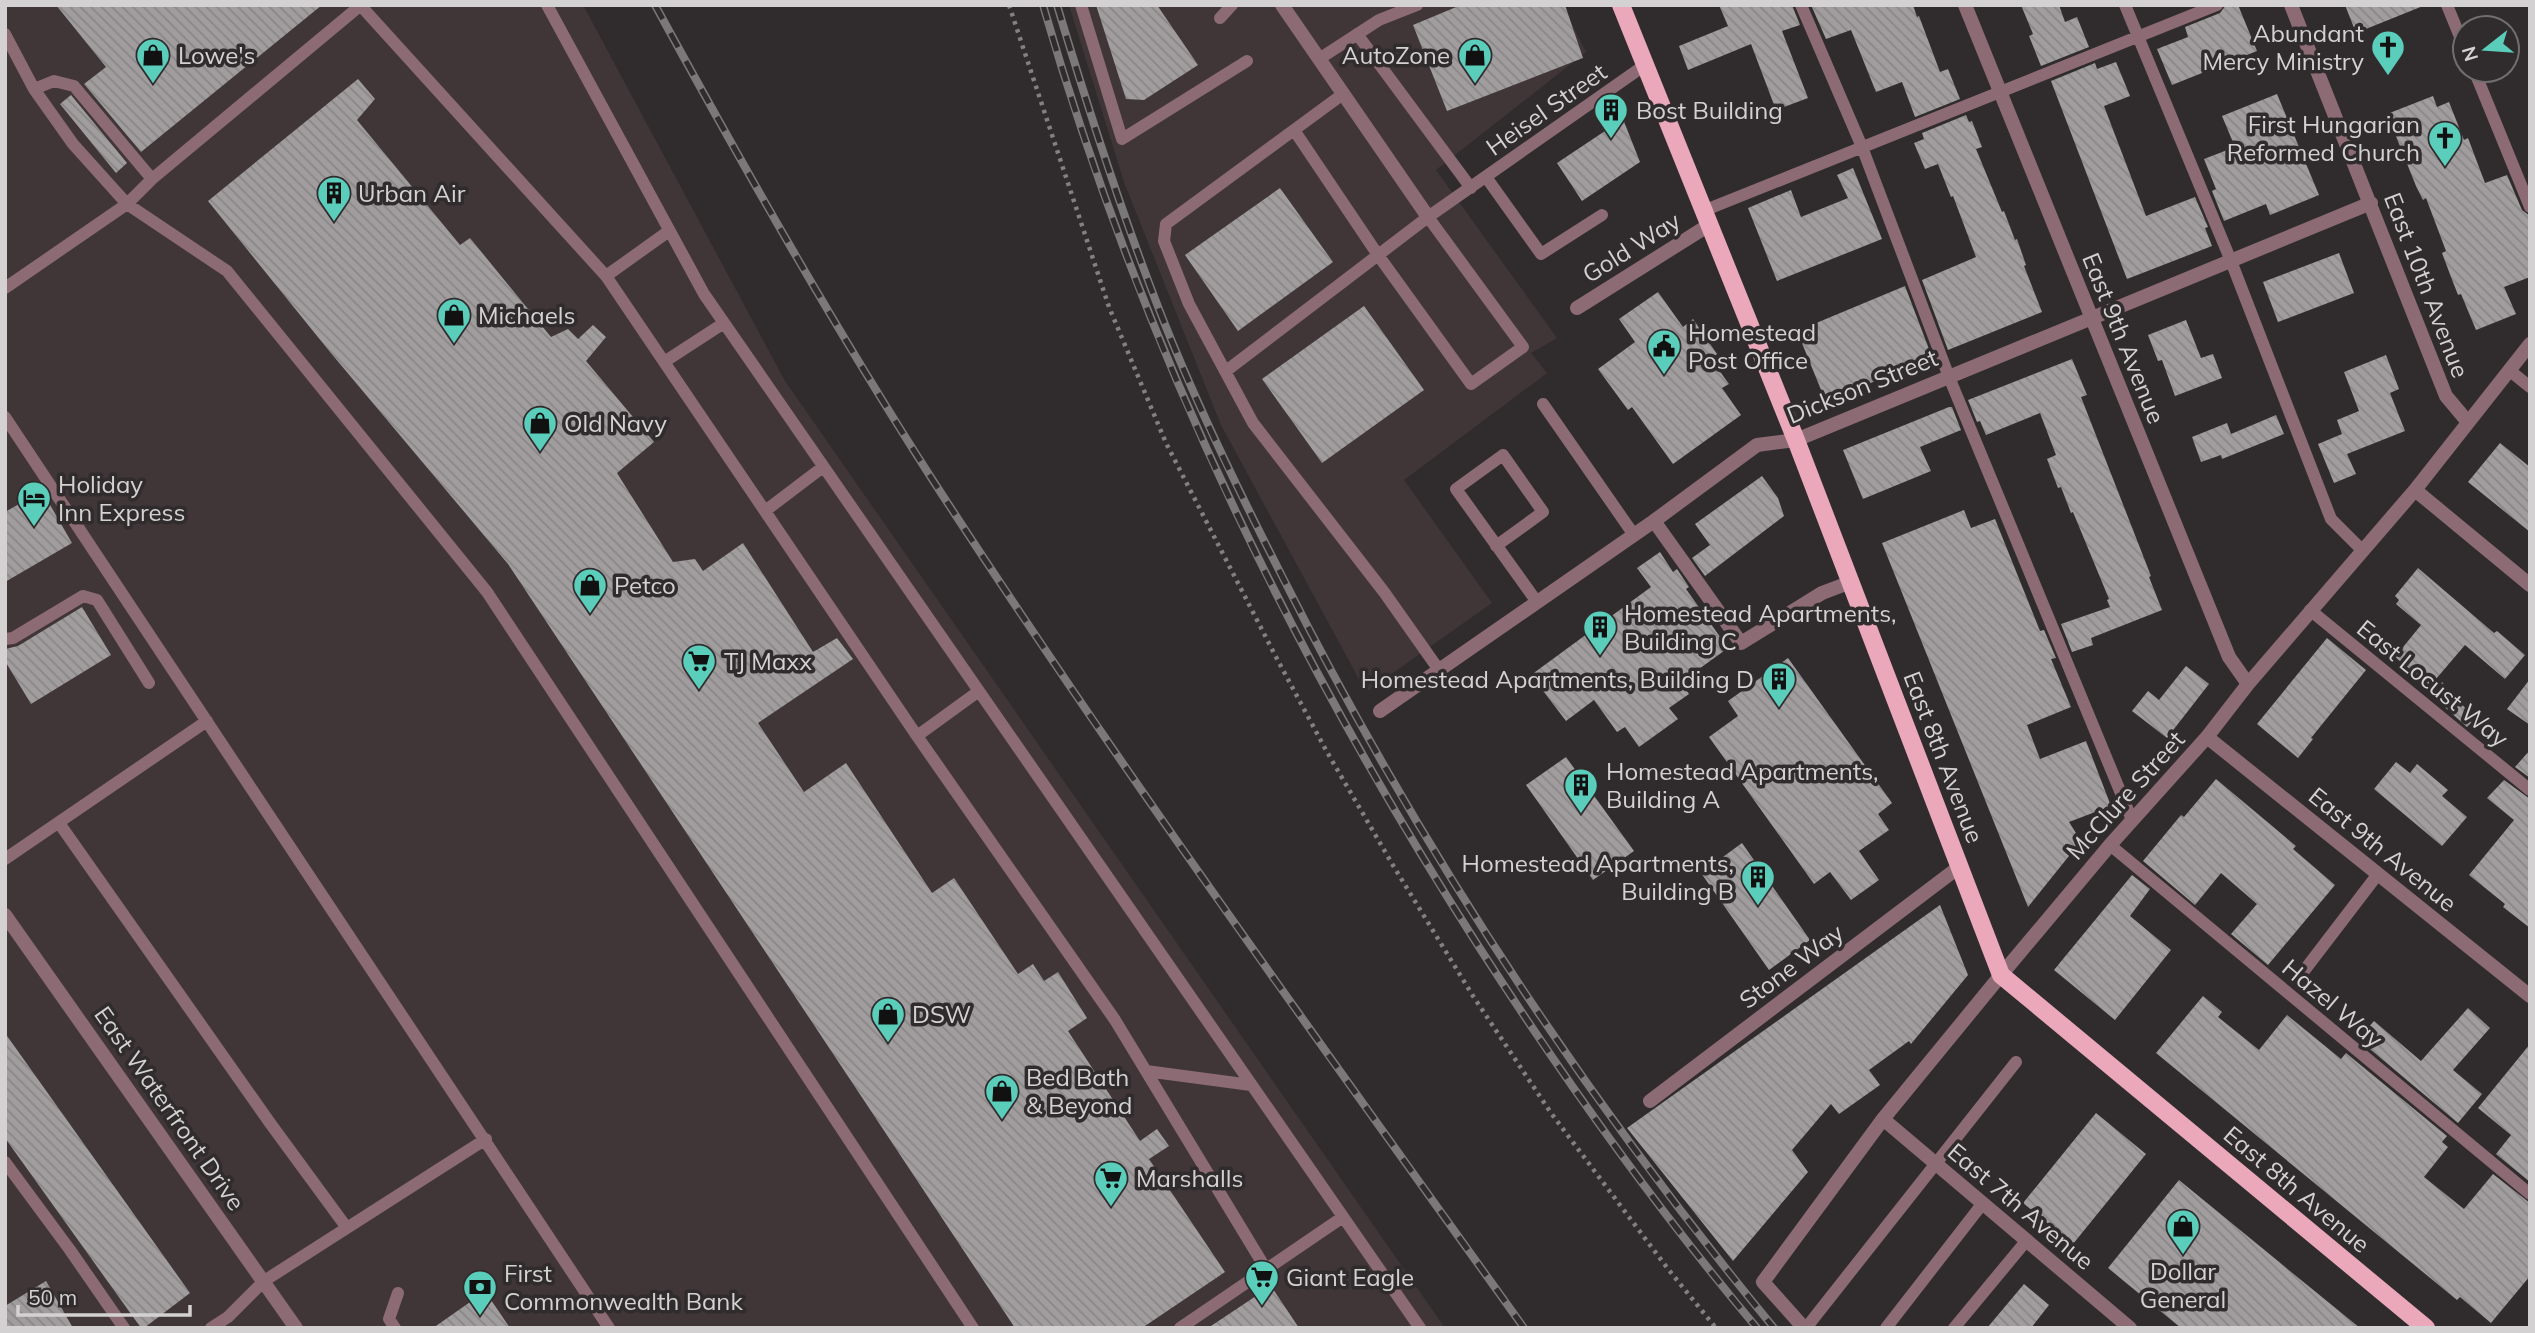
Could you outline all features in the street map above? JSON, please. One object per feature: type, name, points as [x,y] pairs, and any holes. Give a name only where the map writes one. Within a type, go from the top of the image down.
[{"type":"main road","name":"East 8th Avenue","points":[[1621,5],[1796,440],[2001,975],[2426,1328]]},
{"type":"street","points":[[1282,5],[1428,217]]},
{"type":"street","name":"East 9th Avenue","points":[[1965,5],[2228,657],[2248,684]]},
{"type":"street","name":"East 10th Avenue","points":[[2291,5],[2446,396],[2467,421]]},
{"type":"street","name":"Dickson Street","points":[[1380,711],[1654,521],[1757,444],[1796,440],[2371,203]]},
{"type":"street","name":"Gold Way","points":[[1577,309],[1706,218]]},
{"type":"street","name":"McClure Street","points":[[1805,1328],[1763,1282],[1883,1119],[2110,845],[2207,737],[2248,684],[2414,490],[2530,344]]},
{"type":"street","points":[[2414,490],[2530,585]]},
{"type":"street","points":[[1654,521],[1741,643],[1822,593],[1851,582]]},
{"type":"street","name":"East 9th Avenue","points":[[2207,737],[2530,996]]},
{"type":"street","name":"Stone Way","points":[[1650,1101],[1959,866]]},
{"type":"street","name":"East Waterfront Drive","points":[[5,915],[296,1328]]},
{"type":"street","name":"East 7th Avenue","points":[[1883,1119],[2130,1328]]},
{"type":"lane","points":[[5,288],[127,204],[152,179],[361,5],[606,276],[917,736],[1115,1020],[1266,1269]]},
{"type":"lane","points":[[547,5],[704,294],[1420,1328]]},
{"type":"lane","points":[[1081,5],[1122,139],[1247,61]]},
{"type":"lane","points":[[1220,18],[1232,5]]},
{"type":"lane","points":[[1319,60],[1379,20],[1417,5]]},
{"type":"lane","points":[[1801,5],[1862,147],[1949,377],[2132,820]]},
{"type":"lane","points":[[2125,5],[2231,261],[2331,519],[2362,550]]},
{"type":"lane","points":[[1706,218],[1862,147],[2217,5]]},
{"type":"lane","points":[[5,34],[34,89],[73,144],[127,204],[227,271],[487,592],[973,1328]]},
{"type":"lane","points":[[1357,34],[1471,188]]},
{"type":"lane","name":"Heisel Street","points":[[1226,371],[1428,217],[1645,65]]},
{"type":"lane","points":[[34,89],[54,81],[74,86],[152,179]]},
{"type":"lane","points":[[2480,84],[2530,207]]},
{"type":"lane","points":[[1343,94],[1166,224],[1164,241],[1189,304],[1253,423],[1384,592],[1439,670]]},
{"type":"lane","points":[[1294,130],[1378,255],[1471,384],[1523,347],[1428,217]]},
{"type":"lane","points":[[1486,177],[1541,254],[1602,215]]},
{"type":"lane","points":[[606,276],[669,231]]},
{"type":"lane","points":[[664,362],[724,323]]},
{"type":"lane","points":[[2509,370],[2530,387]]},
{"type":"lane","points":[[1543,404],[1634,535]]},
{"type":"lane","points":[[5,417],[609,1328]]},
{"type":"lane","points":[[1496,546],[1543,512],[1503,455],[1455,489],[1496,546],[1537,602]]},
{"type":"lane","points":[[765,511],[823,467]]},
{"type":"lane","points":[[5,639],[13,638],[83,596],[97,600],[149,683]]},
{"type":"lane","name":"East Locust Way","points":[[2311,610],[2530,790]]},
{"type":"lane","points":[[917,736],[979,691]]},
{"type":"lane","points":[[5,859],[207,721]]},
{"type":"lane","points":[[59,822],[270,1124],[347,1228]]},
{"type":"lane","name":"Hazel Way","points":[[2110,845],[2530,1194]]},
{"type":"lane","points":[[2300,976],[2378,874]]},
{"type":"lane","points":[[1805,1328],[2016,1062]]},
{"type":"lane","points":[[1146,1071],[1251,1084]]},
{"type":"lane","points":[[211,1328],[228,1317],[264,1281],[486,1139]]},
{"type":"lane","points":[[5,1163],[124,1328]]},
{"type":"lane","points":[[1886,1328],[1983,1203]]},
{"type":"lane","points":[[1180,1328],[1343,1217]]},
{"type":"lane","points":[[1954,1328],[2026,1240]]},
{"type":"lane","points":[[395,1328],[389,1319],[398,1293]]},
{"type":"path","points":[[1009,5],[1109,307],[1166,443],[1276,657],[1387,856],[1473,996],[1551,1113],[1668,1269],[1716,1328]]},
{"type":"shaded area","points":[[5,5],[583,5],[785,381],[1445,1328],[5,1328]]},
{"type":"shaded area","points":[[1069,5],[1562,5],[1586,52],[1436,170],[1557,338],[1531,353],[1547,373],[1404,480],[1492,603],[1366,692],[1221,425],[1124,182]]},
{"type":"building","name":"Lowe's","points":[[56,5],[322,5],[141,152],[84,84],[106,67]]},
{"type":"building","points":[[1096,5],[1157,5],[1198,65],[1144,100],[1126,99]]},
{"type":"building","name":"AutoZone","points":[[1461,5],[1565,5],[1583,58],[1447,111],[1413,25]]},
{"type":"building","points":[[1719,5],[1792,5],[1800,25],[1782,31],[1808,98],[1776,110],[1751,44],[1688,70],[1679,46],[1728,26]]},
{"type":"building","points":[[1811,5],[1913,5],[1940,72],[1948,69],[1960,99],[1915,117],[1902,82],[1876,92],[1851,30],[1826,39]]},
{"type":"building","points":[[2021,5],[2059,5],[2065,22],[2077,17],[2089,47],[2041,66],[2029,36],[2033,34]]},
{"type":"building","points":[[2226,5],[2238,5],[2257,51],[2172,85],[2157,49],[2188,37],[2185,27],[2220,13]]},
{"type":"building","points":[[2345,5],[2423,5],[2423,6],[2356,33]]},
{"type":"building","points":[[2116,62],[2130,96],[2104,106],[2146,216],[2195,197],[2208,227],[2205,228],[2212,246],[2127,279],[2051,81],[2095,63],[2097,69]]},
{"type":"building","points":[[358,79],[375,99],[357,120],[460,245],[470,238],[551,337],[568,329],[578,339],[593,325],[606,337],[586,361],[654,442],[617,473],[673,562],[695,559],[703,571],[743,543],[813,652],[837,638],[853,659],[758,723],[804,792],[846,763],[932,893],[954,878],[1018,974],[1033,964],[1044,981],[1058,972],[1087,1018],[1068,1031],[1140,1141],[1157,1129],[1169,1146],[1149,1159],[1225,1272],[1142,1328],[1015,1328],[508,564],[330,352],[208,201]]},
{"type":"building","points":[[2277,94],[2319,195],[2270,215],[2266,204],[2224,221],[2212,191],[2216,189],[2204,159],[2235,147],[2222,116]]},
{"type":"building","points":[[71,95],[127,163],[116,173],[60,104]]},
{"type":"building","points":[[2433,96],[2437,107],[2449,102],[2464,140],[2468,138],[2485,183],[2507,175],[2522,210],[2530,216],[2530,277],[2504,287],[2516,314],[2476,330],[2451,277],[2442,253],[2446,251],[2426,198],[2423,200],[2416,186],[2387,114]]},
{"type":"building","points":[[1966,115],[1969,122],[1972,121],[1982,147],[1976,149],[2002,212],[2004,211],[2015,240],[2017,239],[2026,265],[2024,266],[2042,312],[1948,350],[1922,280],[1976,257],[1938,164],[1925,169],[1914,143],[1924,139],[1922,133]]},
{"type":"building","name":"Bost Building","points":[[1623,119],[1640,162],[1582,201],[1557,163]]},
{"type":"building","points":[[1853,168],[1882,239],[1777,281],[1748,208],[1791,190],[1801,217],[1848,198],[1837,175]]},
{"type":"building","points":[[1280,188],[1333,262],[1238,331],[1185,255]]},
{"type":"building","points":[[2339,253],[2354,293],[2278,322],[2263,282]]},
{"type":"building","points":[[1905,286],[1932,357],[1826,402],[1797,331]]},
{"type":"building","name":"Homestead Post Office","points":[[1658,292],[1683,327],[1693,319],[1717,354],[1711,359],[1729,384],[1722,388],[1741,415],[1673,464],[1632,407],[1628,410],[1598,369],[1635,342],[1619,319]]},
{"type":"building","points":[[1364,306],[1424,390],[1322,463],[1262,379]]},
{"type":"building","points":[[2186,320],[2201,358],[2213,354],[2222,378],[2175,396],[2162,360],[2158,361],[2148,335]]},
{"type":"building","points":[[2386,355],[2399,389],[2390,393],[2405,431],[2347,454],[2356,474],[2334,483],[2318,444],[2342,434],[2337,420],[2359,411],[2344,372]]},
{"type":"building","points":[[2072,359],[2087,395],[2081,397],[2162,610],[2091,638],[2093,645],[2072,652],[2061,624],[2110,607],[2107,600],[2109,599],[2073,512],[2071,513],[2061,487],[2058,488],[2047,459],[2056,455],[2040,413],[1986,435],[1968,400]]},
{"type":"building","points":[[1952,407],[1961,430],[1920,447],[1931,471],[1863,499],[1843,450]]},
{"type":"building","points":[[2276,415],[2284,434],[2222,459],[2221,455],[2201,462],[2192,437],[2227,423],[2231,434]]},
{"type":"building","points":[[2500,443],[2530,467],[2530,532],[2468,482]]},
{"type":"building","points":[[1762,476],[1778,498],[1784,516],[1705,576],[1692,558],[1710,545],[1695,524]]},
{"type":"building","name":"Holiday Inn Express","points":[[42,491],[72,543],[5,582],[5,512]]},
{"type":"building","points":[[1964,510],[1971,528],[1995,519],[2040,631],[2044,630],[2056,658],[2051,659],[2071,707],[2027,725],[2040,759],[2086,741],[2111,806],[2069,822],[2081,841],[2028,907],[1882,543]]},
{"type":"building","points":[[1660,552],[1673,572],[1677,569],[1689,587],[1686,589],[1728,648],[1681,682],[1689,694],[1669,708],[1678,719],[1639,747],[1625,727],[1617,732],[1594,700],[1566,721],[1531,675],[1651,587],[1637,568]]},
{"type":"building","points":[[2418,568],[2494,633],[2497,631],[2525,655],[2505,679],[2465,645],[2430,686],[2395,657],[2421,625],[2396,604],[2399,600],[2395,596]]},
{"type":"building","points":[[82,607],[111,655],[31,704],[5,661],[5,649],[18,646]]},
{"type":"building","points":[[2327,638],[2366,670],[2298,758],[2257,724]]},
{"type":"building","points":[[1788,658],[1892,803],[1878,814],[1889,830],[1859,851],[1879,880],[1851,900],[1830,872],[1814,884],[1709,737],[1738,716],[1728,701]]},
{"type":"building","points":[[2186,666],[2209,684],[2167,738],[2132,711],[2148,691],[2159,700]]},
{"type":"building","points":[[2530,679],[2530,725],[2507,709]]},
{"type":"building","points":[[2442,682],[2475,719],[2467,727],[2430,694]]},
{"type":"building","points":[[2530,750],[2530,778],[2515,767]]},
{"type":"building","name":"Homestead Apartments, Building A","points":[[1566,757],[1634,851],[1593,880],[1526,785]]},
{"type":"building","points":[[2396,762],[2410,773],[2417,764],[2448,790],[2442,796],[2467,817],[2442,846],[2374,789]]},
{"type":"building","points":[[2216,779],[2296,846],[2293,849],[2335,885],[2268,965],[2231,934],[2257,904],[2221,873],[2195,905],[2143,861],[2181,815],[2184,817]]},
{"type":"building","points":[[2504,780],[2530,799],[2530,928],[2469,875],[2514,820],[2487,798]]},
{"type":"building","name":"Homestead Apartments, Building B","points":[[1742,843],[1810,940],[1769,970],[1701,873]]},
{"type":"building","points":[[2132,875],[2150,889],[2130,916],[2171,950],[2115,1020],[2054,970]]},
{"type":"building","points":[[1940,905],[1968,975],[1911,1044],[1909,1041],[1869,1070],[1880,1085],[1839,1114],[1831,1104],[1792,1150],[1808,1172],[1733,1261],[1627,1128]]},
{"type":"building","points":[[2203,996],[2222,1012],[2218,1017],[2259,1050],[2287,1015],[2341,1059],[2346,1053],[2447,1136],[2442,1142],[2448,1147],[2424,1177],[2464,1209],[2493,1174],[2530,1203],[2530,1276],[2491,1323],[2460,1297],[2457,1300],[2156,1053]]},
{"type":"building","points":[[2468,1008],[2490,1028],[2453,1070],[2482,1094],[2458,1123],[2358,1039],[2374,1021],[2421,1061]]},
{"type":"building","points":[[5,1033],[190,1293],[144,1328],[141,1328],[5,1138]]},
{"type":"building","points":[[2530,1044],[2530,1182],[2496,1154],[2511,1135],[2478,1108]]},
{"type":"building","points":[[2096,1113],[2146,1154],[2073,1244],[2023,1203]]},
{"type":"building","name":"Dollar General","points":[[2179,1180],[2360,1328],[2181,1328],[2108,1268]]},
{"type":"building","points":[[46,1281],[73,1328],[5,1328],[5,1306]]},
{"type":"building","points":[[2024,1284],[2049,1305],[2031,1328],[1987,1328]]},
{"type":"building","name":"Giant Eagle","points":[[1271,1286],[1299,1328],[1208,1328]]},
{"type":"building","name":"First Commonwealth Bank","points":[[489,1297],[510,1328],[433,1328],[473,1300],[476,1306]]},
{"type":"railway","points":[[655,5],[789,245],[932,479],[1149,801],[1524,1328]]},
{"type":"railway","points":[[1043,5],[1082,130],[1125,253],[1174,374],[1226,492],[1345,723],[1410,836],[1544,1045],[1647,1190],[1757,1328]]},
{"type":"railway","points":[[1057,5],[1121,204],[1177,355],[1236,483],[1335,678],[1447,872],[1570,1059],[1636,1151],[1774,1328]]},
{"type":"place","name":"Abundant Mercy Ministry","points":[[2388,77]]},
{"type":"place","name":"Lowe's","points":[[153,85]]},
{"type":"place","name":"AutoZone","points":[[1475,85]]},
{"type":"place","name":"Bost Building","points":[[1611,140]]},
{"type":"place","name":"First Hungarian Reformed Church","points":[[2445,168]]},
{"type":"place","name":"Urban Air","points":[[334,223]]},
{"type":"place","name":"Michaels","points":[[454,345]]},
{"type":"place","name":"Homestead Post Office","points":[[1664,376]]},
{"type":"place","name":"Old Navy","points":[[540,453]]},
{"type":"place","name":"Holiday Inn Express","points":[[34,528]]},
{"type":"place","name":"Petco","points":[[590,615]]},
{"type":"place","name":"Homestead Apartments, Building C","points":[[1600,657]]},
{"type":"place","name":"TJ Maxx","points":[[699,691]]},
{"type":"place","name":"Homestead Apartments, Building D","points":[[1779,709]]},
{"type":"place","name":"Homestead Apartments, Building A","points":[[1581,815]]},
{"type":"place","name":"Homestead Apartments, Building B","points":[[1758,907]]},
{"type":"place","name":"DSW","points":[[888,1044]]},
{"type":"place","name":"Bed Bath & Beyond","points":[[1002,1121]]},
{"type":"place","name":"Marshalls","points":[[1111,1208]]},
{"type":"place","name":"Dollar General","points":[[2183,1256]]},
{"type":"place","name":"Giant Eagle","points":[[1262,1307]]},
{"type":"place","name":"First Commonwealth Bank","points":[[480,1317]]}]
